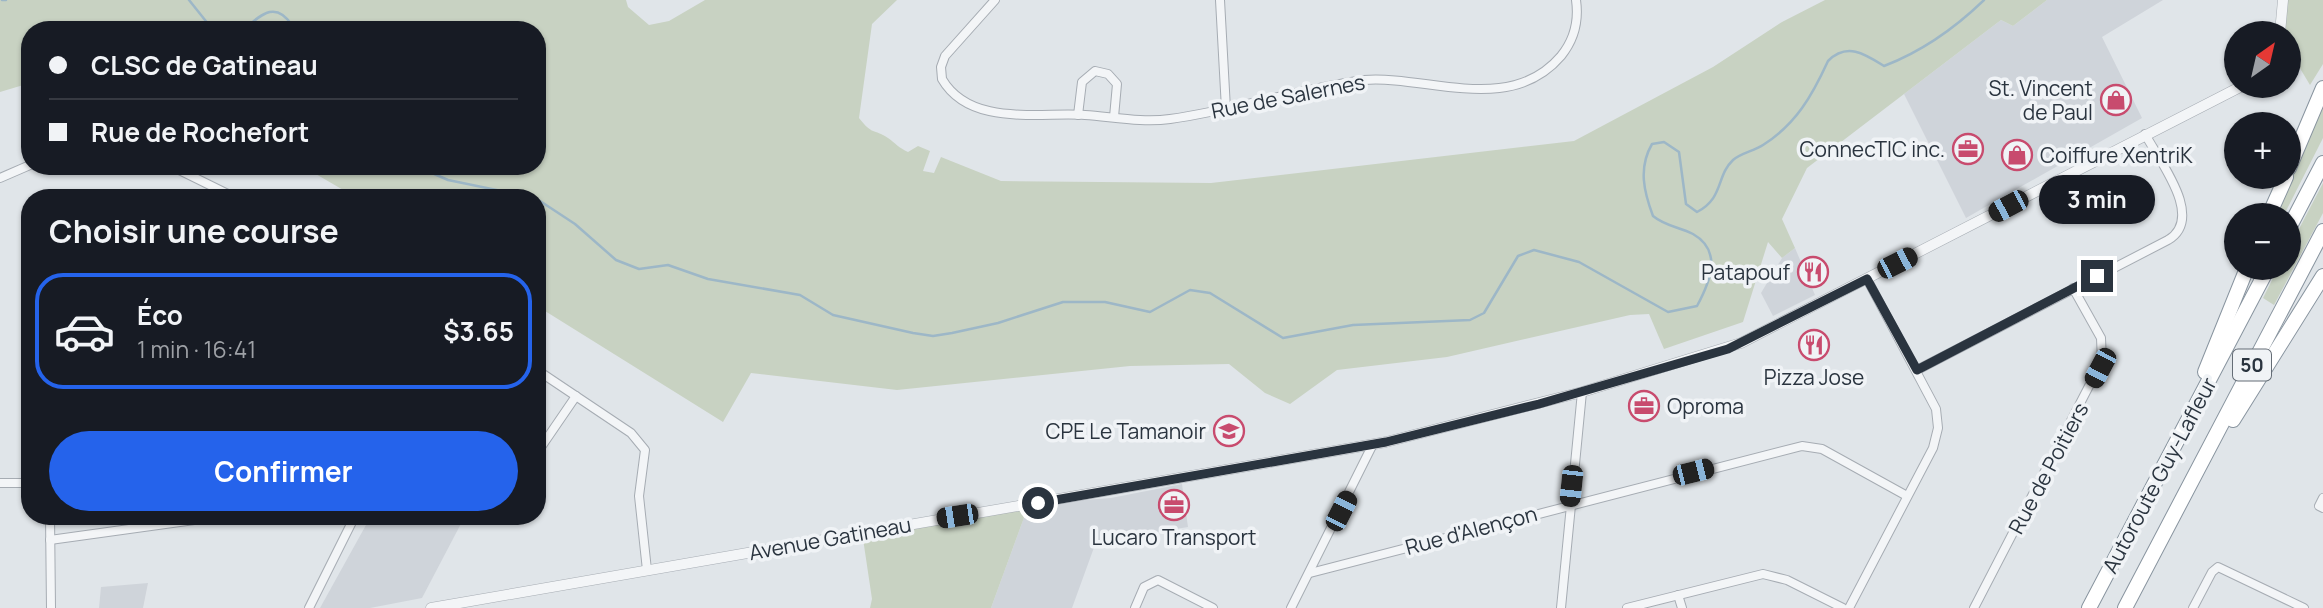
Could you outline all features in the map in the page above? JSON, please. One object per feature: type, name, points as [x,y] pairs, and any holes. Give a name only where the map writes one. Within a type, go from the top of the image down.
[{"type":"highway","points":[[2301,140],[2323,88]]},
{"type":"highway","points":[[2301,205],[2323,163]]},
{"type":"highway","name":"Autoroute Guy-Lafleur","points":[[2125,608],[2323,231]]},
{"type":"highway","points":[[2181,500],[2323,276]]},
{"type":"highway","points":[[2180,435],[2242,280]]},
{"type":"highway","name":"Autoroute Guy-Lafleur","points":[[2089,608],[2262,280]]},
{"type":"street","name":"Rue de Salernes","points":[[995,0],[946,56],[940,73],[945,84],[963,99],[991,111],[1015,115],[1078,115],[1161,120],[1364,80],[1385,79],[1468,89],[1497,88],[1527,81],[1548,70],[1570,43],[1576,24],[1576,0]]},
{"type":"street","points":[[1220,0],[1226,109]]},
{"type":"street","points":[[2281,21],[2283,0]]},
{"type":"street","points":[[1078,115],[1082,82],[1095,71],[1108,74],[1116,84],[1114,117]]},
{"type":"street","name":"Avenue Gatineau","points":[[437,607],[1373,444],[1582,392],[1728,349],[2224,95]]},
{"type":"street","points":[[1917,370],[2168,240],[2183,225],[2182,204],[2145,134]]},
{"type":"street","points":[[0,178],[21,169]]},
{"type":"street","points":[[189,175],[218,189]]},
{"type":"street","points":[[1849,608],[1933,448],[1938,428],[1936,409],[1867,279]]},
{"type":"street","name":"Rue de Poitiers","points":[[1974,608],[2102,361],[2101,338],[2073,288]]},
{"type":"street","points":[[546,376],[631,433],[645,450],[639,496],[647,570]]},
{"type":"street","points":[[1561,608],[1569,504],[1582,392]]},
{"type":"street","points":[[546,440],[576,396]]},
{"type":"street","points":[[1291,608],[1373,444]]},
{"type":"street","name":"Rue d'Alençon","points":[[1310,573],[1801,446],[1822,449],[1907,496]]},
{"type":"street","points":[[0,484],[21,483]]},
{"type":"street","points":[[2323,499],[2319,506],[2323,508]]},
{"type":"street","points":[[50,525],[51,608]]},
{"type":"street","points":[[50,540],[156,525]]},
{"type":"street","points":[[309,608],[350,525]]},
{"type":"street","points":[[2193,608],[2218,566],[2304,608]]},
{"type":"street","points":[[1628,608],[1763,574],[1787,580],[1843,608]]},
{"type":"street","points":[[1135,608],[1143,587],[1158,580],[1213,608]]},
{"type":"street","points":[[1678,595],[1682,608]]},
{"type":"shaded area","points":[[2047,0],[2163,0],[2102,37],[2142,118],[1966,218],[1904,94],[2001,20],[2013,26]]},
{"type":"shaded area","points":[[1795,248],[1815,295],[1773,316],[1761,293],[1782,258]]},
{"type":"shaded area","points":[[1182,484],[1188,527],[1096,542],[1072,608],[991,608],[1029,504],[1111,498]]},
{"type":"shaded area","points":[[366,525],[460,525],[422,598],[370,608],[320,608]]},
{"type":"shaded area","points":[[148,583],[143,608],[99,608],[101,587]]},
{"type":"green space","points":[[0,0],[626,0],[628,7],[649,25],[669,21],[705,0],[897,0],[872,24],[859,118],[870,130],[883,135],[908,152],[918,146],[930,151],[923,171],[934,173],[941,157],[1001,181],[1211,183],[1574,141],[1713,67],[1782,22],[1825,0],[2047,0],[2013,26],[2001,20],[1807,168],[1782,219],[1795,248],[1782,258],[1768,242],[1743,322],[1664,349],[1649,314],[1630,315],[1447,357],[1337,370],[1290,404],[1265,393],[1229,364],[1130,366],[897,390],[751,373],[723,422],[546,312],[546,189],[342,189],[317,175],[546,175],[546,21],[21,21],[21,86],[0,92]]},
{"type":"green space","points":[[2286,0],[2323,0],[2323,64],[2310,85],[2301,70],[2301,21],[2284,21]]},
{"type":"green space","points":[[2323,100],[2323,138],[2301,181],[2301,153]]},
{"type":"green space","points":[[2323,183],[2323,213],[2301,254],[2301,225]]},
{"type":"green space","points":[[2286,189],[2297,189],[2290,203],[2280,203]]},
{"type":"green space","points":[[2272,280],[2287,280],[2274,305],[2263,298]]},
{"type":"green space","points":[[1029,504],[991,608],[870,608],[872,599],[862,532]]},
{"type":"waterway","points":[[189,0],[206,21]]},
{"type":"waterway","points":[[546,205],[575,224],[616,260],[639,269],[668,265],[708,279],[800,295],[833,315],[933,336],[998,323],[1063,302],[1105,302],[1150,312],[1190,290],[1210,293],[1283,338],[1353,325],[1470,320],[1484,313],[1518,256],[1534,250],[1579,262],[1668,312],[1697,306],[1709,277],[1711,258],[1708,249],[1693,234],[1653,216],[1644,180],[1645,162],[1652,144],[1664,142],[1679,152],[1686,204],[1697,212],[1712,200],[1733,160],[1775,137],[1794,118],[1816,86],[1828,61],[1835,55],[1856,52],[1884,66],[1937,38],[1984,0]]},
{"type":"waterway","points":[[254,21],[268,12],[280,13],[289,21]]},
{"type":"waterway","points":[[437,175],[492,189]]},
{"type":"place","name":"St. Vincent de Paul","points":[[2116,100]]},
{"type":"place","name":"ConnecTIC inc.","points":[[1968,149]]},
{"type":"place","name":"Coiffure XentriK","points":[[2017,155]]},
{"type":"place","name":"Patapouf","points":[[1813,272]]},
{"type":"place","name":"Pizza Jose","points":[[1814,345]]},
{"type":"place","name":"Oproma","points":[[1644,406]]},
{"type":"place","name":"CPE Le Tamanoir","points":[[1229,431]]},
{"type":"place","name":"Lucaro Transport","points":[[1174,505]]},
{"type":"route","points":[[1038,503],[1386,442],[1539,404],[1728,349],[1867,279],[1917,370],[2097,276]]}]
